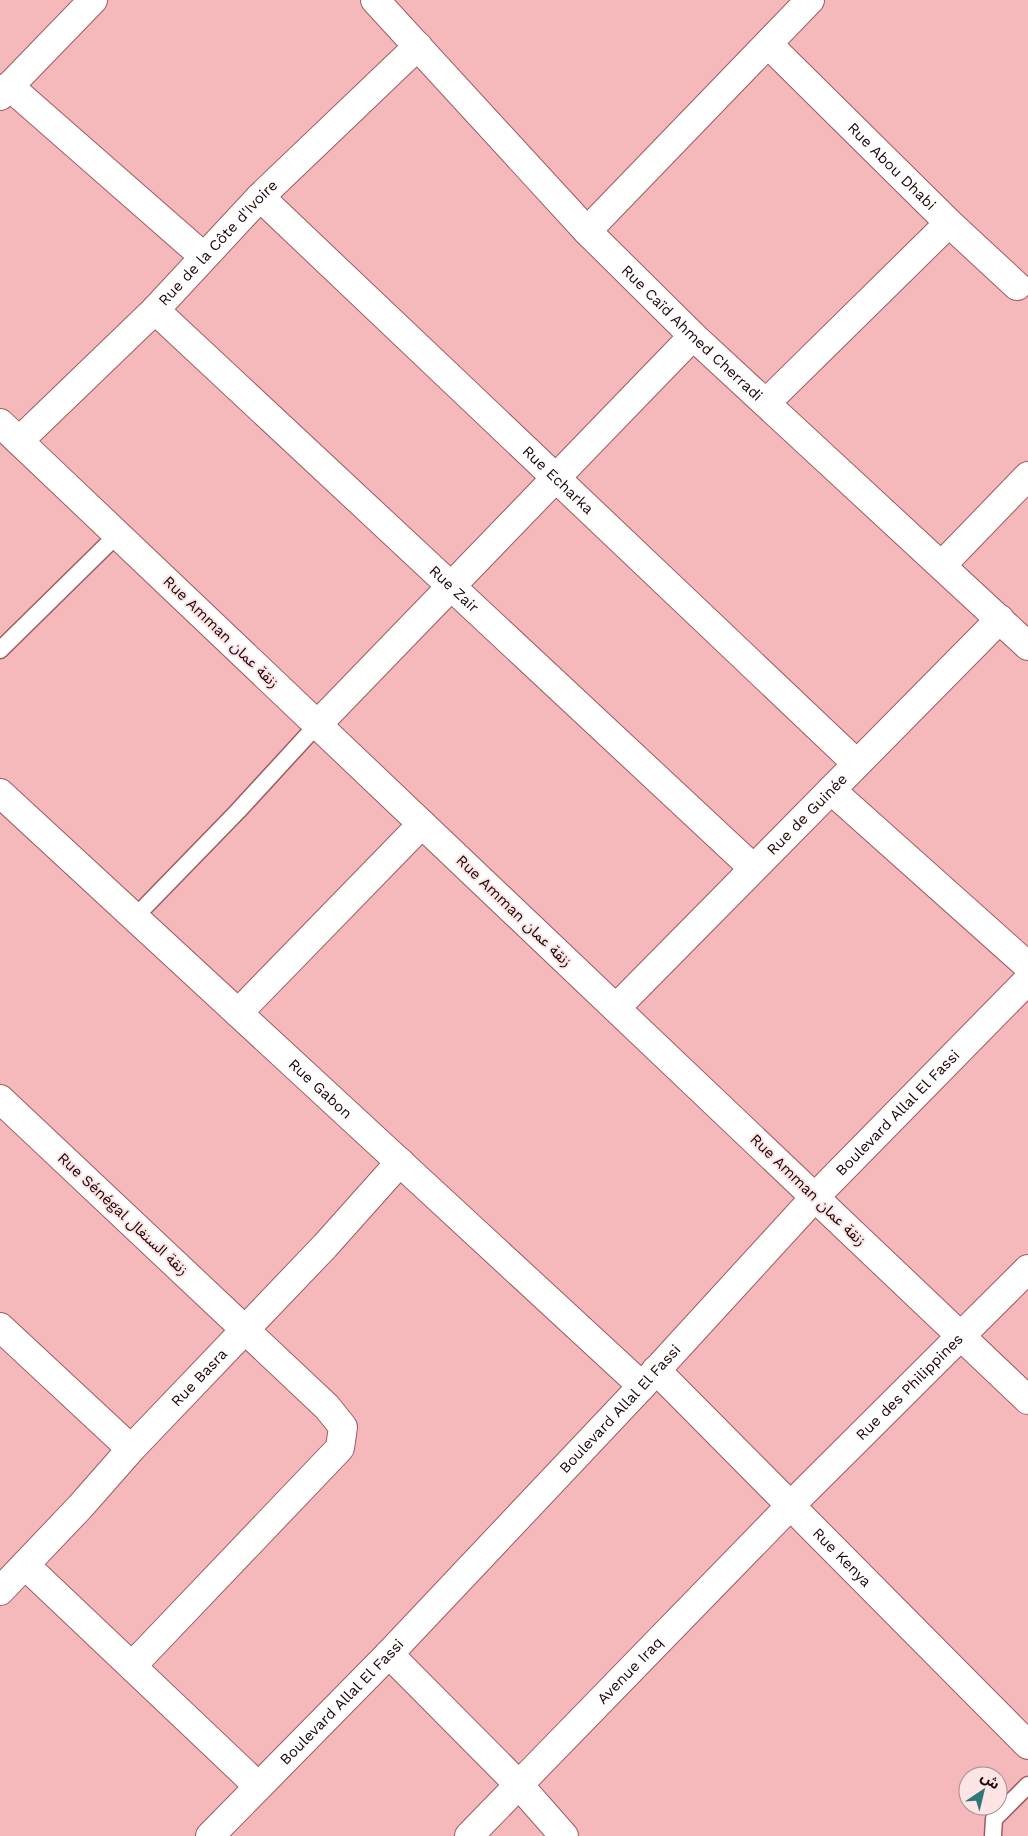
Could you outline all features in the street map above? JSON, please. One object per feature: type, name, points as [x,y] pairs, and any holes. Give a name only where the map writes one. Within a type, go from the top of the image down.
[{"type":"street","points":[[93,0],[5,91],[203,256]]},
{"type":"street","name":"Rue Caïd Ahmed Cherradi","points":[[375,0],[587,231],[693,336],[767,402],[1028,646]]},
{"type":"street","points":[[587,231],[810,0]]},
{"type":"street","name":"Rue Abou Dhabi","points":[[768,44],[949,223],[1017,286]]},
{"type":"street","name":"Rue de la Côte d'Ivoire","points":[[20,441],[155,310],[203,256],[260,197],[418,46]]},
{"type":"street","name":"Rue Echarka","points":[[260,197],[856,763]]},
{"type":"street","points":[[767,402],[949,223]]},
{"type":"street","name":"Rue Zair","points":[[155,310],[753,868]]},
{"type":"street","points":[[318,725],[693,336]]},
{"type":"street","name":"Rue Amman زنقة عمان","points":[[0,423],[1028,1400]]},
{"type":"street","points":[[942,565],[1028,476]]},
{"type":"street","name":"Rue de Guinée","points":[[616,1008],[1000,618]]},
{"type":"street","points":[[831,790],[1028,966]]},
{"type":"street","name":"Rue Gabon","points":[[0,793],[400,1162],[649,1378]]},
{"type":"street","points":[[238,1013],[422,824]]},
{"type":"street","name":"Boulevard Allal El Fassi","points":[[210,1836],[389,1654],[649,1378],[815,1197],[1028,980]]},
{"type":"street","name":"Rue Sénégal زنقة السنغال","points":[[0,1099],[327,1406],[343,1426],[340,1448],[132,1666]]},
{"type":"street","name":"Rue Basra","points":[[0,1591],[80,1507],[131,1448],[246,1330],[400,1162]]},
{"type":"street","name":"Rue des Philippines","points":[[791,1505],[1028,1269]]},
{"type":"street","points":[[4,1338],[131,1448]]},
{"type":"street","name":"Rue Kenya","points":[[649,1378],[791,1505],[1028,1745]]},
{"type":"street","name":"Avenue Iraq","points":[[469,1836],[520,1786],[791,1505]]},
{"type":"street","points":[[25,1565],[258,1786]]},
{"type":"street","points":[[389,1654],[520,1786],[564,1836]]},
{"type":"lane","points":[[0,650],[118,534]]},
{"type":"lane","points":[[135,918],[318,725]]},
{"type":"lane","points":[[993,1836],[994,1819],[1028,1785]]}]
